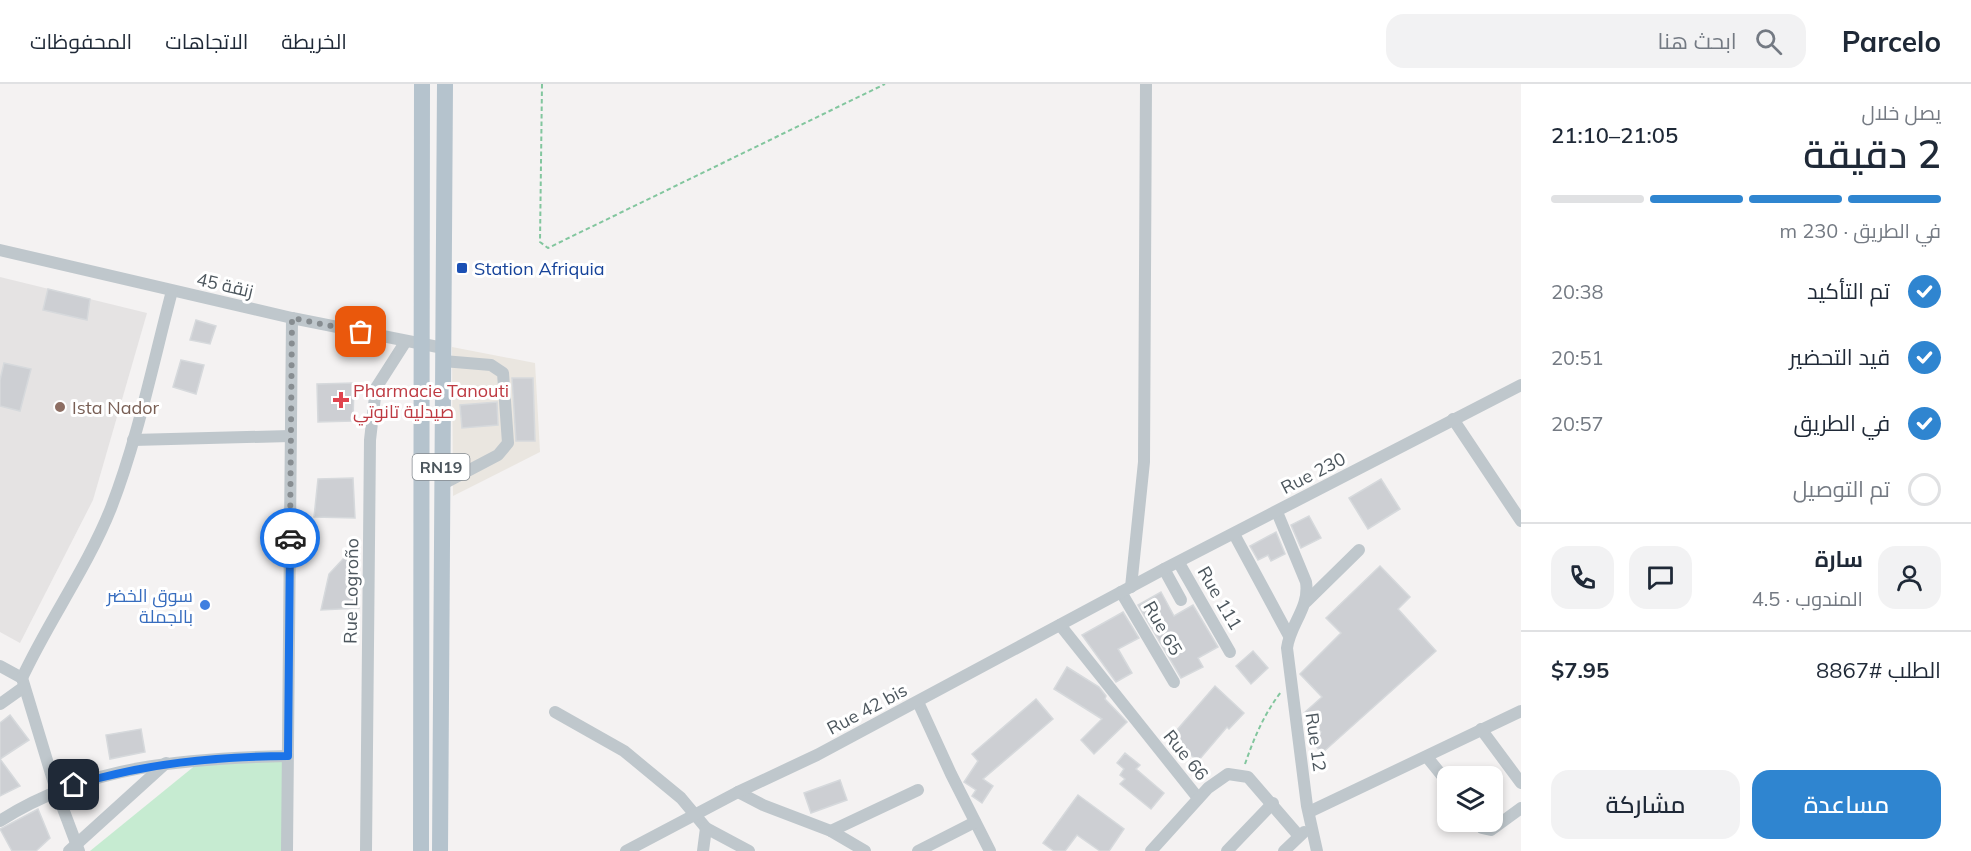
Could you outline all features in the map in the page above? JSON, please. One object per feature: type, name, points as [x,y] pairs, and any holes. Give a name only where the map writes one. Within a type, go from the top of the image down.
[{"type":"main road","name":"RN19","points":[[421,851],[414,342],[422,84]]},
{"type":"main road","name":"RN19","points":[[440,851],[445,84]]},
{"type":"street","points":[[1126,589],[1144,462],[1146,84]]},
{"type":"street","name":"زنقة 45","points":[[0,250],[292,318],[414,342],[443,354],[491,365],[503,373],[508,443],[498,455],[441,484]]},
{"type":"street","points":[[0,704],[23,683],[111,507],[133,440],[172,291]]},
{"type":"street","points":[[288,851],[292,318]]},
{"type":"street","name":"Rue Logroño","points":[[366,851],[370,440],[376,388],[414,342]]},
{"type":"street","name":"Rue 230","points":[[1126,589],[1521,385]]},
{"type":"street","points":[[1453,419],[1521,520]]},
{"type":"street","points":[[133,440],[290,436]]},
{"type":"street","points":[[1276,512],[1306,582],[1306,602]]},
{"type":"street","points":[[1234,534],[1289,636]]},
{"type":"street","points":[[1289,636],[1306,602],[1359,550]]},
{"type":"street","name":"Rue 111","points":[[1179,563],[1230,652]]},
{"type":"street","points":[[1164,569],[1181,600]]},
{"type":"street","name":"Rue 42 bis","points":[[626,851],[738,792],[817,755],[1126,589]]},
{"type":"street","name":"Rue 65","points":[[1126,589],[1174,682]]},
{"type":"street","name":"Rue 66","points":[[1060,625],[1198,798],[1223,776],[1241,775]]},
{"type":"street","name":"Rue 12","points":[[1289,636],[1290,680],[1311,825],[1317,851]]},
{"type":"street","points":[[0,666],[23,683],[75,849],[167,762]]},
{"type":"street","points":[[918,702],[990,851]]},
{"type":"street","points":[[1309,812],[1521,711]]},
{"type":"street","points":[[555,712],[624,751],[681,798],[706,828],[749,851]]},
{"type":"street","points":[[1481,729],[1521,783]]},
{"type":"street","points":[[0,820],[25,804],[56,790],[167,762],[288,756]]},
{"type":"street","points":[[1427,757],[1437,769]]},
{"type":"street","points":[[1241,775],[1253,782],[1273,803],[1299,836]]},
{"type":"street","points":[[831,831],[918,790]]},
{"type":"street","points":[[738,792],[763,805],[831,831],[846,847],[865,851]]},
{"type":"street","points":[[1150,851],[1198,798]]},
{"type":"street","points":[[1227,851],[1273,803]]},
{"type":"street","points":[[1503,821],[1521,808]]},
{"type":"street","points":[[918,851],[975,822]]},
{"type":"street","points":[[1284,851],[1311,825]]},
{"type":"street","points":[[703,851],[706,828]]},
{"type":"path","points":[[542,84],[540,242],[548,248],[885,84]]},
{"type":"path","points":[[1241,775],[1270,706],[1290,680]]},
{"type":"shaded area","name":"Ista Nador","points":[[0,277],[147,313],[93,500],[20,643],[0,632]]},
{"type":"shaded area","points":[[452,347],[535,363],[540,452],[453,496]]},
{"type":"green space","points":[[291,758],[291,851],[90,851],[197,764]]},
{"type":"building","points":[[48,289],[90,299],[87,320],[43,310]]},
{"type":"building","points":[[196,320],[216,326],[210,344],[190,340]]},
{"type":"building","points":[[181,360],[204,365],[196,394],[173,387]]},
{"type":"building","points":[[4,363],[31,369],[20,411],[0,406],[0,380]]},
{"type":"building","points":[[512,378],[533,378],[535,441],[516,441]]},
{"type":"building","points":[[354,383],[353,421],[318,422],[317,384]]},
{"type":"building","points":[[497,402],[498,425],[462,428],[460,405]]},
{"type":"building","points":[[353,478],[355,518],[314,517],[318,479]]},
{"type":"building","points":[[1381,479],[1400,509],[1368,529],[1349,498]]},
{"type":"building","points":[[1309,516],[1321,538],[1301,548],[1291,525]]},
{"type":"building","points":[[1276,532],[1285,554],[1271,561],[1268,555],[1258,560],[1250,546]]},
{"type":"building","points":[[356,545],[359,608],[321,610],[329,574]]},
{"type":"building","points":[[1380,566],[1410,597],[1398,609],[1436,651],[1322,753],[1311,741],[1321,732],[1304,713],[1322,697],[1300,674],[1341,633],[1326,618]]},
{"type":"building","points":[[1161,592],[1174,616],[1193,605],[1218,647],[1198,658],[1203,667],[1181,678],[1138,605]]},
{"type":"building","points":[[1123,612],[1139,638],[1118,649],[1132,673],[1116,682],[1082,635]]},
{"type":"building","points":[[1253,651],[1268,668],[1251,684],[1236,666]]},
{"type":"building","points":[[1067,667],[1099,687],[1106,696],[1105,699],[1127,722],[1094,754],[1081,740],[1102,719],[1054,689]]},
{"type":"building","points":[[1215,686],[1244,713],[1229,729],[1227,727],[1198,761],[1170,738]]},
{"type":"building","points":[[1036,699],[1053,719],[983,779],[993,786],[982,803],[972,796],[976,790],[964,782],[978,761],[972,754]]},
{"type":"building","points":[[10,715],[29,740],[0,759],[0,723]]},
{"type":"building","points":[[141,729],[145,752],[110,759],[106,735]]},
{"type":"building","points":[[1125,753],[1140,765],[1136,769],[1164,793],[1151,809],[1120,784],[1125,779],[1120,775],[1124,769],[1117,763]]},
{"type":"building","points":[[0,759],[20,786],[0,796]]},
{"type":"building","points":[[840,780],[847,800],[811,813],[804,793]]},
{"type":"building","points":[[1078,795],[1124,829],[1109,851],[1100,851],[1077,835],[1065,851],[1054,851],[1043,843]]},
{"type":"building","points":[[38,809],[50,838],[36,851],[12,851],[0,829]]},
{"type":"way so far","points":[[290,538],[292,318],[361,332]]},
{"type":"place","name":"Station Afriquia","points":[[462,268]]},
{"type":"place","name":"Pharmacie Tanouti صيدلية تانوتي","points":[[341,400]]},
{"type":"place","name":"Ista Nador","points":[[60,407]]},
{"type":"place","name":"سوق الخضر بالجملة","points":[[205,605]]},
{"type":"route","points":[[74,785],[167,762],[224,757],[288,756],[291,688],[290,538]]}]
